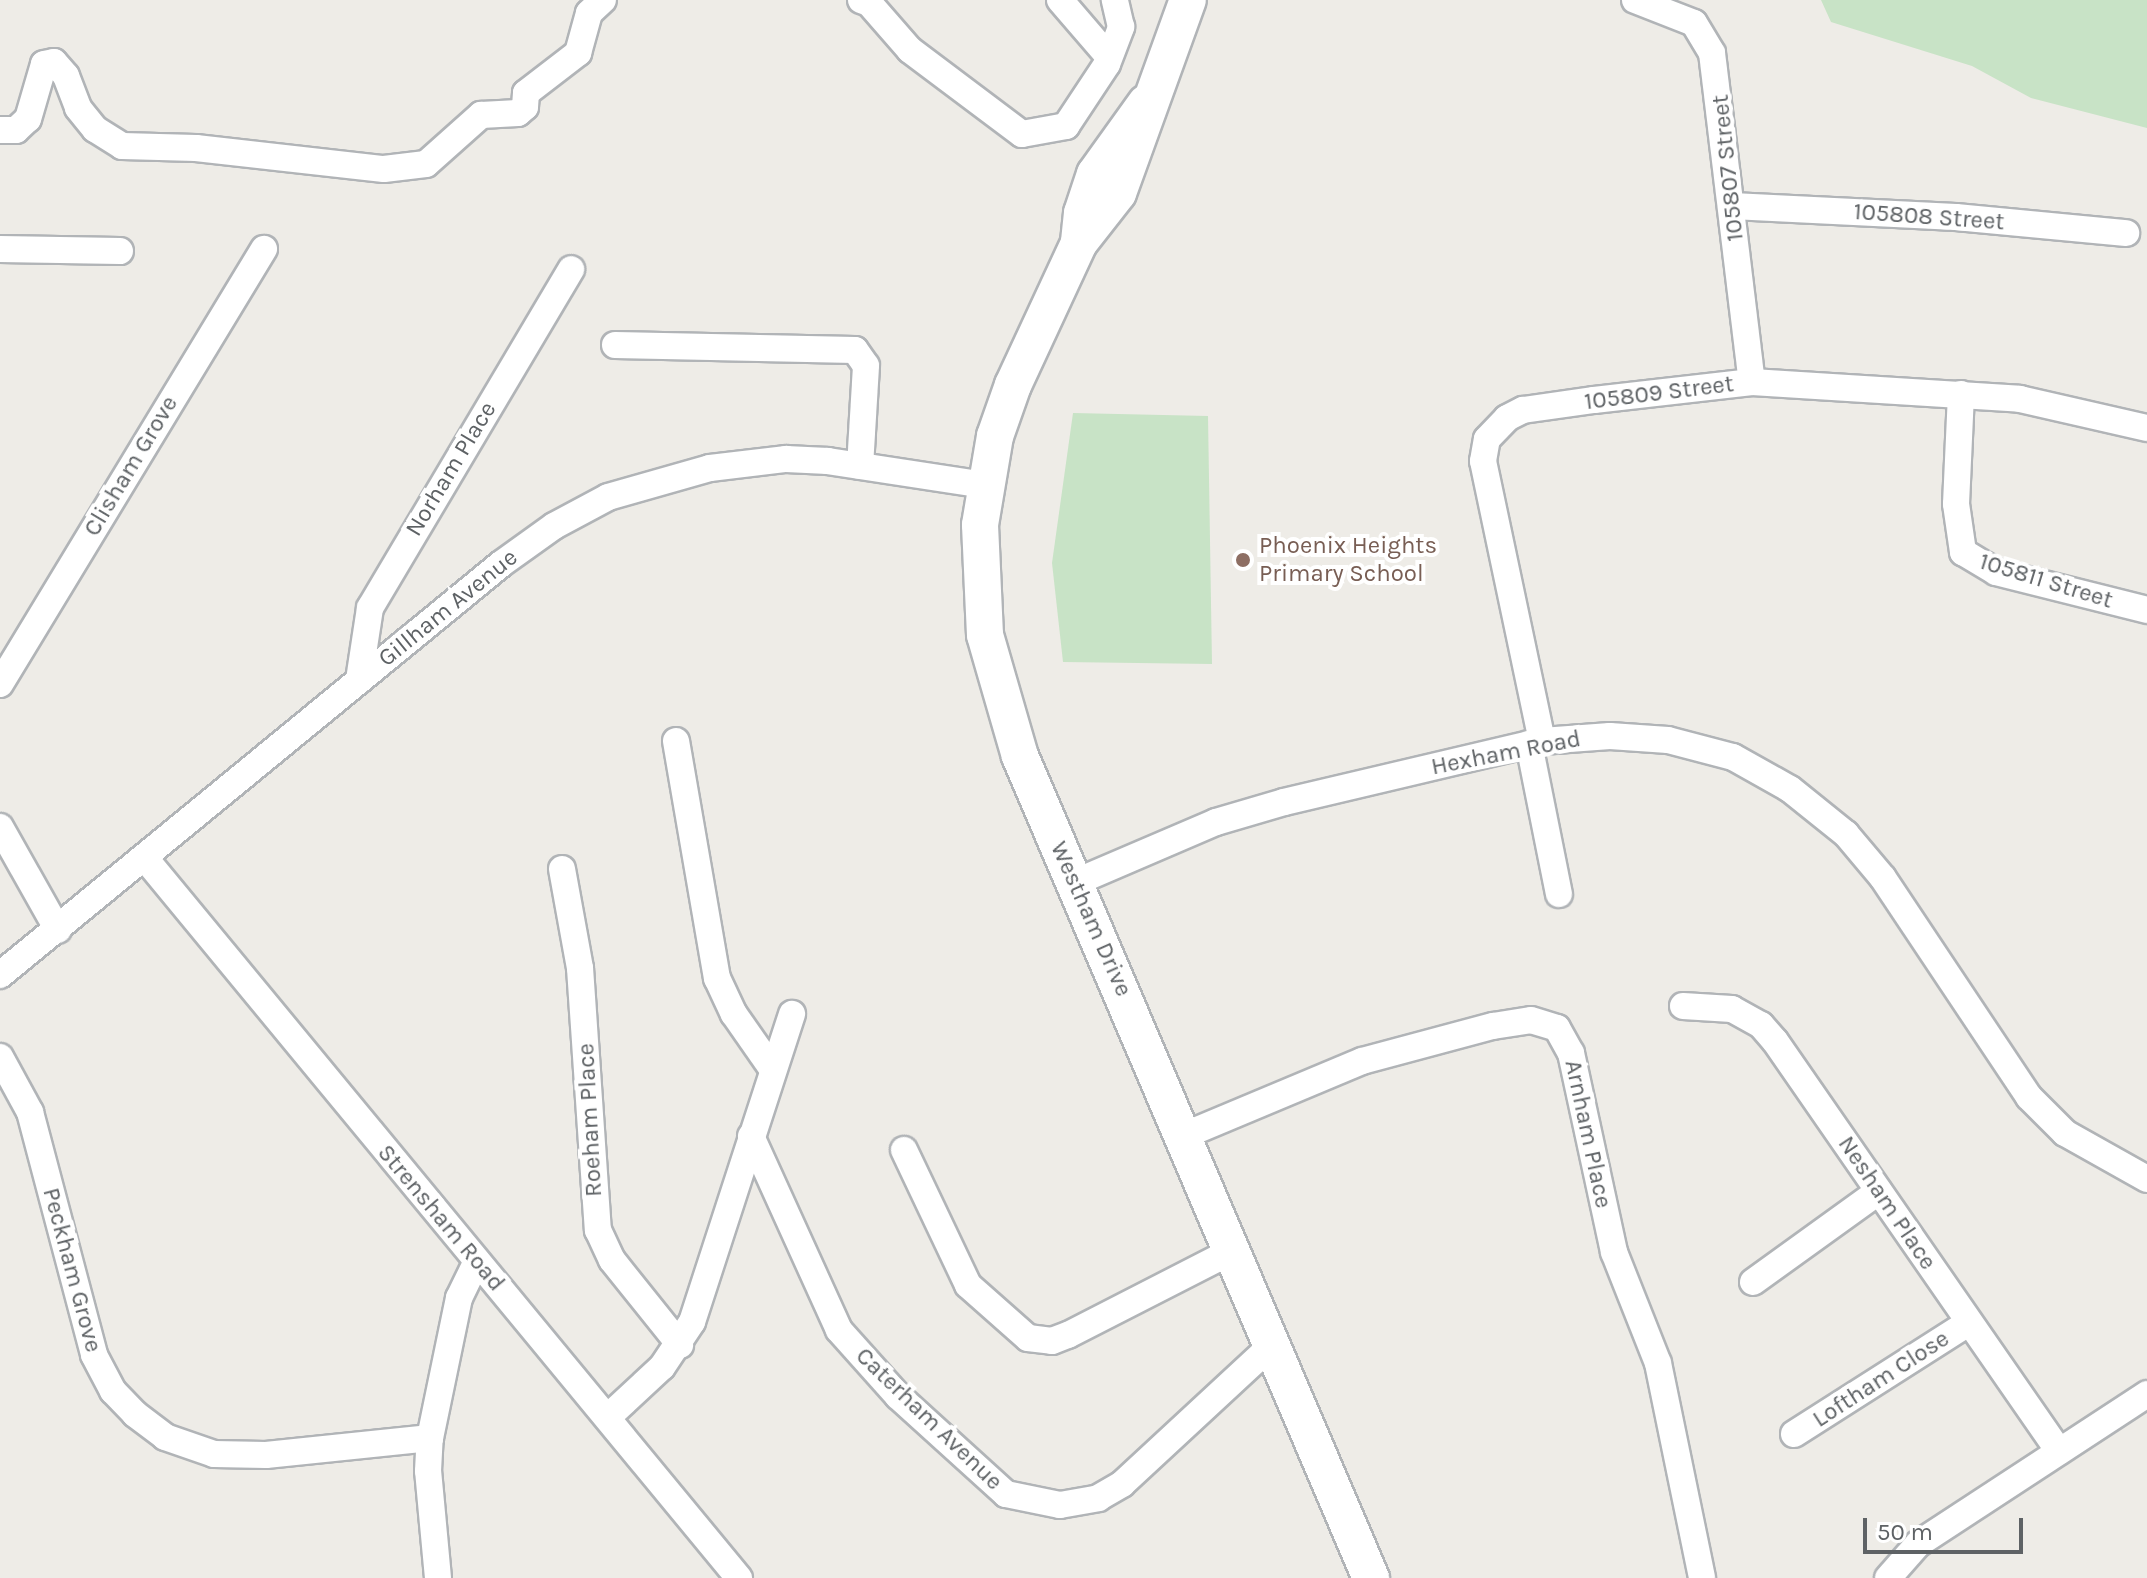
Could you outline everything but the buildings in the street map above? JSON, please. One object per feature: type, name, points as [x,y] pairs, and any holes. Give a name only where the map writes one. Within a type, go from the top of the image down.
[{"type":"street","points":[[0,130],[16,130],[28,119],[44,64],[54,62],[66,76],[78,108],[95,129],[122,146],[196,148],[384,169],[426,164],[481,115],[518,113],[525,107],[526,93],[578,53],[589,13],[603,0]]},
{"type":"street","points":[[1060,0],[1109,57]]},
{"type":"street","points":[[868,1],[910,50],[1022,134],[1066,126],[1109,57],[1121,27],[1115,0]]},
{"type":"street","name":"Westham Drive","points":[[1188,0],[1146,103],[1095,174],[1082,213],[1079,243],[1013,385],[984,485],[981,584],[985,635],[999,699],[1371,1578]]},
{"type":"street","name":"105807 Street","points":[[1635,0],[1685,18],[1707,40],[1720,97],[1752,382]]},
{"type":"street","name":"105808 Street","points":[[1732,206],[1956,217],[2126,233]]},
{"type":"street","points":[[0,249],[120,251]]},
{"type":"street","name":"Clisham Grove","points":[[0,684],[264,249]]},
{"type":"street","name":"Norham Place","points":[[359,680],[370,608],[571,269]]},
{"type":"street","points":[[615,345],[855,350],[866,366],[860,466]]},
{"type":"street","name":"105809 Street","points":[[1559,894],[1535,743],[1483,461],[1495,425],[1523,410],[1752,382],[1961,394],[2068,407],[2147,428]]},
{"type":"street","name":"105811 Street","points":[[1961,394],[1956,504],[1963,552],[1996,572],[2147,610]]},
{"type":"street","name":"Gillham Avenue","points":[[0,975],[501,564],[554,526],[608,497],[653,481],[748,462],[860,466],[984,485]]},
{"type":"street","name":"Hexham Road","points":[[1076,882],[1216,822],[1322,791],[1535,743],[1610,736],[1668,740],[1733,757],[1790,789],[1846,834],[1883,878],[2029,1097],[2065,1133],[2147,1179]]},
{"type":"street","points":[[676,741],[717,978],[734,1014],[771,1067]]},
{"type":"street","points":[[0,827],[58,930]]},
{"type":"street","name":"Strensham Road","points":[[144,857],[609,1416],[739,1578]]},
{"type":"street","name":"Roeham Place","points":[[562,869],[580,968],[598,1230],[612,1260],[680,1345]]},
{"type":"street","name":"Nesham Place","points":[[1683,1006],[1732,1009],[1761,1025],[2059,1451]]},
{"type":"street","points":[[609,1416],[680,1345],[700,1301],[771,1067],[792,1014]]},
{"type":"street","name":"Arnham Place","points":[[1183,1136],[1362,1061],[1493,1026],[1531,1020],[1557,1028],[1571,1053],[1614,1252],[1658,1363],[1702,1578]]},
{"type":"street","name":"Peckham Grove","points":[[0,1057],[30,1112],[94,1355],[113,1391],[135,1414],[165,1437],[214,1454],[266,1455],[430,1438]]},
{"type":"street","name":"Caterham Avenue","points":[[751,1136],[839,1330],[898,1396],[1006,1494],[1047,1504],[1098,1498],[1122,1484],[1273,1344]]},
{"type":"street","points":[[904,1150],[968,1285],[1028,1338],[1052,1341],[1068,1335],[1232,1251]]},
{"type":"street","points":[[1753,1282],[1879,1191]]},
{"type":"street","points":[[438,1578],[428,1471],[430,1438],[459,1298],[477,1261]]},
{"type":"street","name":"Loftham Close","points":[[1794,1434],[1968,1323]]},
{"type":"street","points":[[1888,1578],[1918,1544],[2147,1394]]},
{"type":"green space","points":[[1821,0],[2147,0],[2147,128],[2031,98],[1972,66],[1831,22]]},
{"type":"green space","points":[[1073,413],[1208,416],[1212,664],[1063,662],[1052,563]]},
{"type":"place","name":"Phoenix Heights Primary School","points":[[1243,560]]}]
